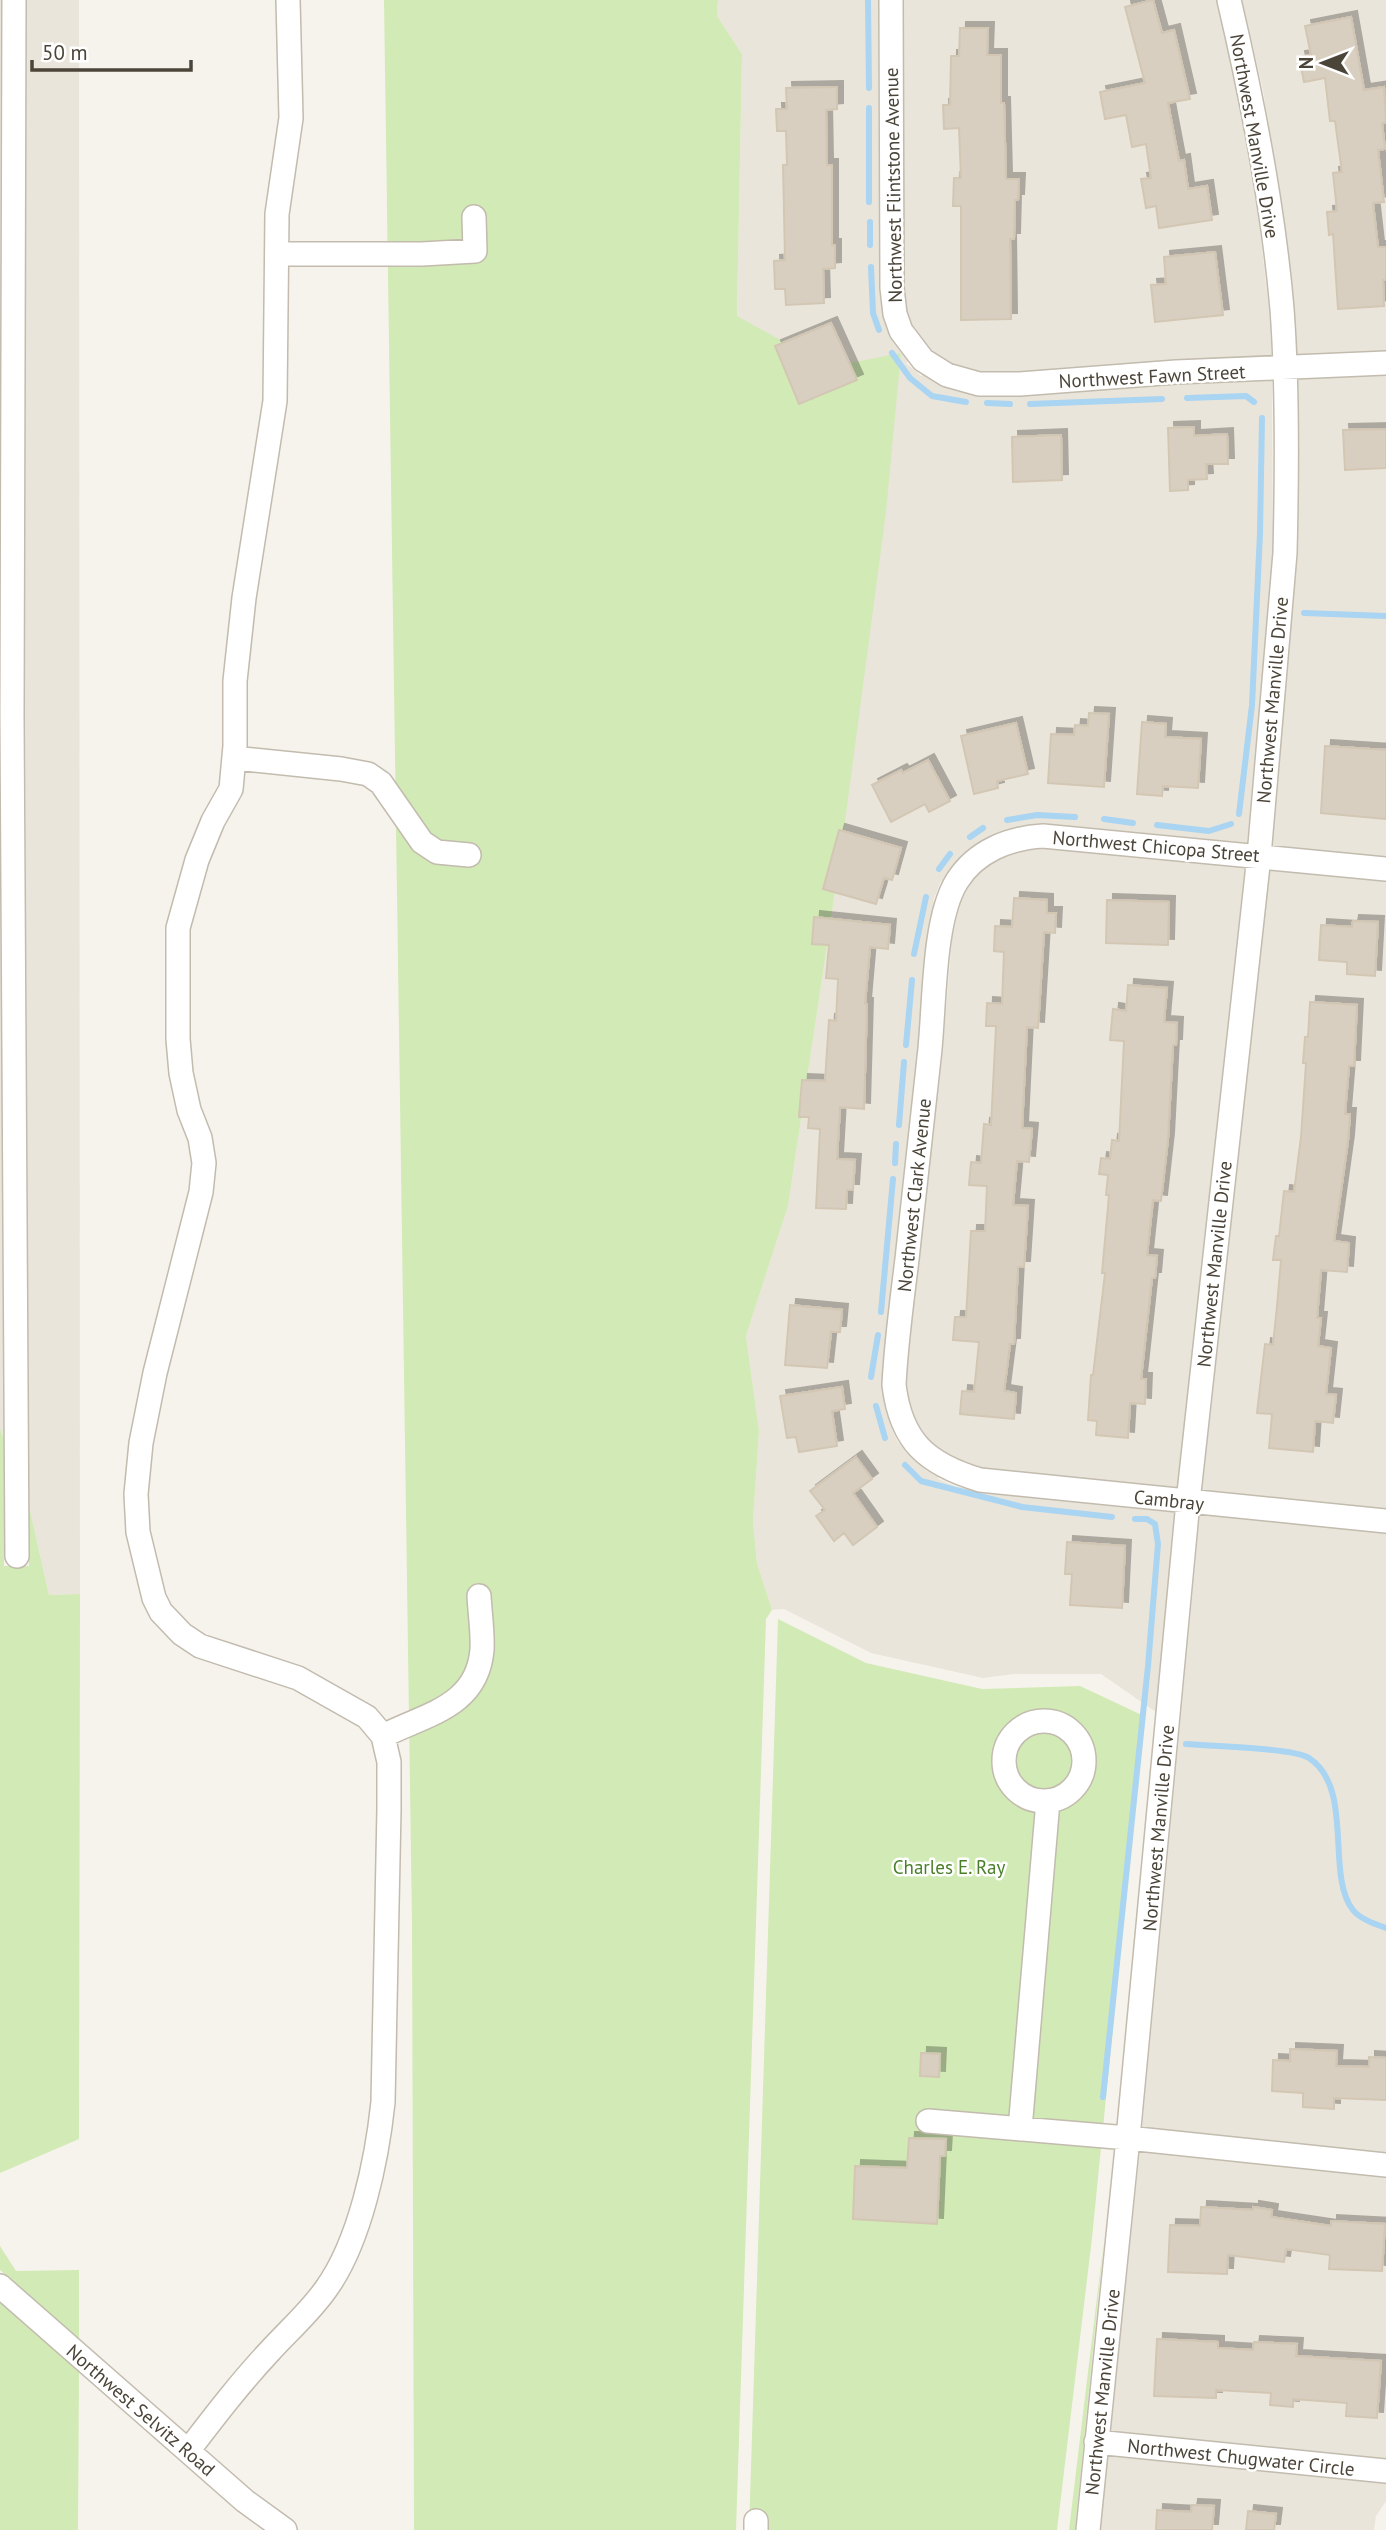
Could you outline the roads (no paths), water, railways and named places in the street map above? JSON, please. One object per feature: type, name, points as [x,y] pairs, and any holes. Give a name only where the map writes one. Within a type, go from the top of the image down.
[{"type":"street","points":[[14,0],[6,717],[17,1556]]},
{"type":"street","points":[[188,2451],[243,2381],[326,2289],[343,2261],[363,2206],[379,2143],[383,2102],[388,1962],[389,1762],[383,1737],[367,1717],[298,1678],[200,1646],[182,1634],[161,1612],[154,1598],[138,1532],[136,1494],[141,1443],[155,1373],[194,1229],[204,1163],[200,1138],[189,1110],[181,1073],[178,1039],[178,928],[198,860],[213,821],[231,789],[235,681],[244,598],[275,401],[277,214],[291,118],[288,0]]},
{"type":"street","name":"Northwest Flintstone Avenue","points":[[891,0],[892,288],[895,314],[901,331],[923,360]]},
{"type":"street","name":"Northwest Manville Drive","points":[[1088,2530],[1188,1502],[1259,856],[1285,553],[1282,309],[1269,202],[1251,93],[1229,0]]},
{"type":"street","points":[[277,254],[422,254],[475,251],[474,217]]},
{"type":"street","name":"Northwest Fawn Street","points":[[923,360],[947,375],[979,384],[1020,384],[1176,372],[1386,363]]},
{"type":"street","points":[[234,758],[341,769],[368,775],[381,783],[422,842],[437,852],[469,855]]},
{"type":"street","name":"Northwest Chicopa Street","points":[[950,895],[958,880],[977,858],[1001,845],[1030,837],[1088,839],[1386,869]]},
{"type":"street","name":"Northwest Clark Avenue","points":[[950,895],[940,937],[930,1055],[894,1385],[897,1406],[909,1435],[935,1463],[953,1472]]},
{"type":"street","name":"Cambray","points":[[953,1472],[980,1480],[1386,1521]]},
{"type":"street","points":[[383,1737],[447,1706],[471,1688],[478,1671],[482,1649],[479,1597]]},
{"type":"street","points":[[1020,2129],[1048,1801]]},
{"type":"street","points":[[928,2121],[1128,2138],[1386,2165]]},
{"type":"street","name":"Northwest Selvitz Road","points":[[0,2286],[245,2501],[285,2530]]},
{"type":"street","name":"Northwest Chugwater Circle","points":[[1096,2442],[1386,2472]]},
{"type":"waterway","points":[[868,0],[869,88]]},
{"type":"waterway","points":[[869,108],[869,202]]},
{"type":"waterway","points":[[870,222],[870,245]]},
{"type":"waterway","points":[[871,267],[873,313],[879,330]]},
{"type":"waterway","points":[[892,353],[910,378],[932,396],[966,402]]},
{"type":"waterway","points":[[1187,398],[1246,396],[1254,402]]},
{"type":"waterway","points":[[1030,404],[1162,399]]},
{"type":"waterway","points":[[987,403],[1010,404]]},
{"type":"waterway","points":[[1239,814],[1252,705],[1262,418]]},
{"type":"waterway","points":[[1304,613],[1386,616]]},
{"type":"waterway","points":[[1007,820],[1037,815],[1075,817]]},
{"type":"waterway","points":[[1104,819],[1133,823]]},
{"type":"waterway","points":[[1157,825],[1209,831],[1231,824]]},
{"type":"waterway","points":[[970,837],[983,828]]},
{"type":"waterway","points":[[939,869],[950,854]]},
{"type":"waterway","points":[[914,954],[926,897]]},
{"type":"waterway","points":[[906,1045],[912,980]]},
{"type":"waterway","points":[[899,1125],[904,1062]]},
{"type":"waterway","points":[[895,1163],[896,1144]]},
{"type":"waterway","points":[[881,1312],[893,1179]]},
{"type":"waterway","points":[[871,1377],[878,1335]]},
{"type":"waterway","points":[[876,1406],[885,1438]]},
{"type":"waterway","points":[[905,1465],[921,1481],[1022,1507],[1112,1517]]},
{"type":"waterway","points":[[1103,2097],[1148,1666],[1158,1544],[1155,1524],[1147,1519],[1135,1519]]},
{"type":"waterway","points":[[1186,1744],[1270,1750],[1309,1758],[1323,1772],[1331,1789],[1336,1810],[1345,1895],[1356,1913],[1386,1928]]},
{"type":"park label","name":"Charles E. Ray","points":[[949,1867]]}]
